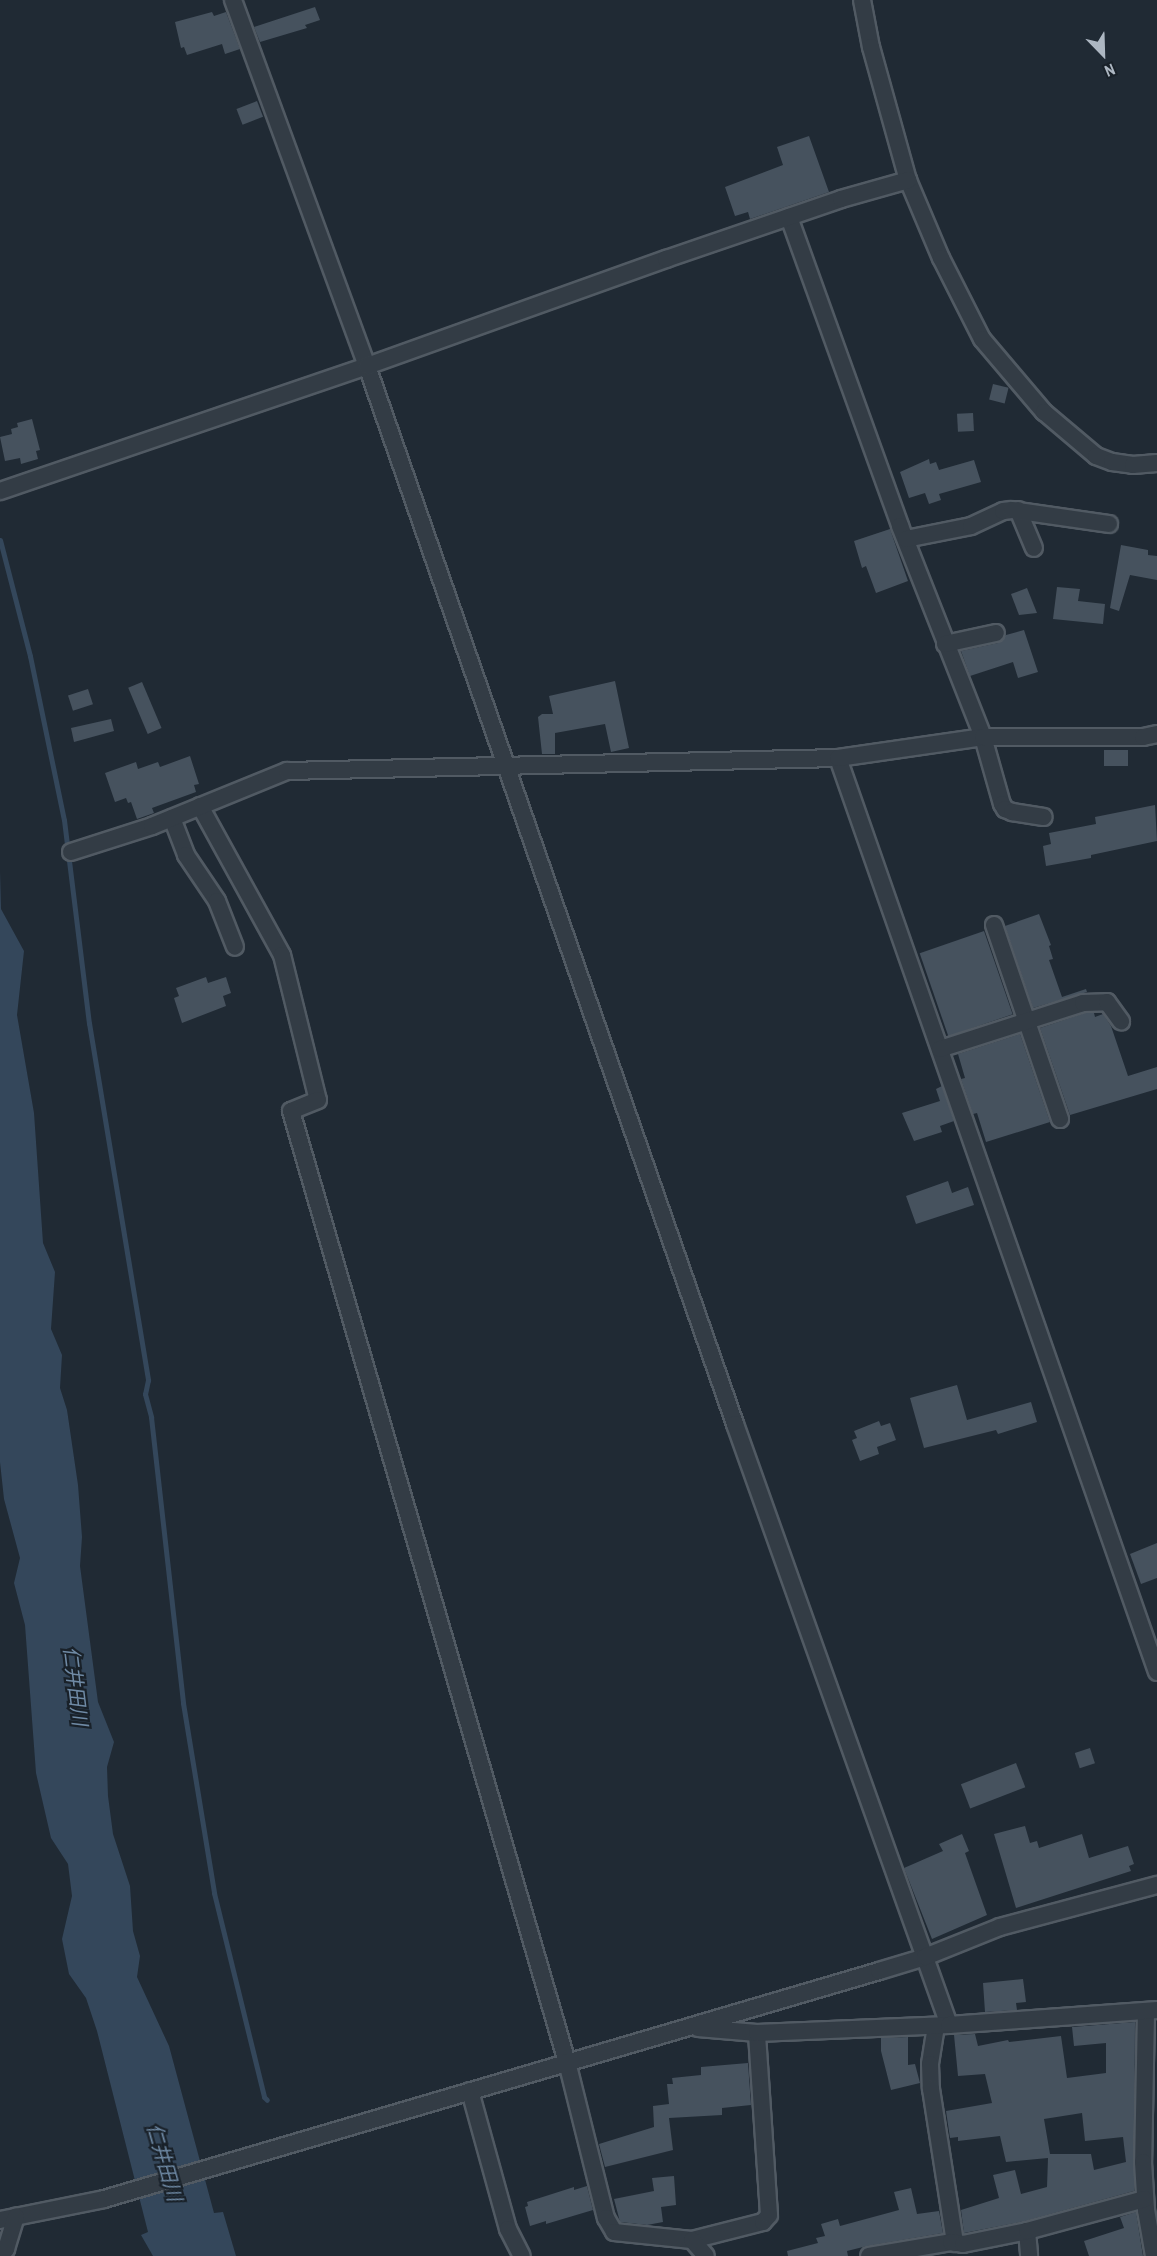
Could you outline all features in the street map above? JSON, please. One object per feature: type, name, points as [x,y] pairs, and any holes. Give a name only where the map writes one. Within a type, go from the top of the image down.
[{"type":"street","points":[[232,0],[367,366],[735,1424],[925,1957],[943,2025],[930,2064],[931,2089],[955,2243]]},
{"type":"street","points":[[862,0],[871,47],[908,180],[960,299],[982,339],[1044,412],[1096,456],[1112,462],[1133,465],[1157,463]]},
{"type":"street","points":[[0,491],[367,366],[789,217],[908,180]]},
{"type":"street","points":[[789,217],[945,644],[983,737],[1005,809],[1044,816]]},
{"type":"street","points":[[906,539],[970,526],[1003,511],[1018,510],[1109,524]]},
{"type":"street","points":[[1018,510],[1034,548]]},
{"type":"street","points":[[945,644],[996,633]]},
{"type":"street","points":[[71,852],[172,818],[287,771],[838,758],[983,737],[1143,737],[1157,734]]},
{"type":"street","points":[[838,758],[1157,1672]]},
{"type":"street","points":[[200,806],[282,955],[318,1100],[291,1111],[567,2062],[609,2227],[621,2234],[692,2240],[763,2222],[769,2215],[757,2033]]},
{"type":"street","points":[[172,818],[186,855],[217,901],[235,947]]},
{"type":"street","points":[[994,925],[1060,1119]]},
{"type":"street","points":[[940,1049],[1059,1008],[1107,1002],[1121,1021]]},
{"type":"street","points":[[1,2256],[6,2249],[8,2218],[104,2199],[925,1957],[1000,1927],[1157,1885]]},
{"type":"street","points":[[688,2027],[757,2033],[943,2025],[1152,2012],[1143,2162],[1145,2199],[1154,2256]]},
{"type":"street","points":[[470,2091],[508,2229],[522,2256]]},
{"type":"street","points":[[869,2256],[955,2243],[963,2244],[1027,2231],[1145,2199]]},
{"type":"street","points":[[1027,2231],[1029,2256]]},
{"type":"street","points":[[692,2240],[706,2256]]},
{"type":"water","name":"仁井田川","points":[[0,871],[1,909],[24,951],[17,1015],[34,1113],[43,1243],[55,1272],[51,1329],[62,1355],[60,1388],[67,1410],[78,1485],[82,1537],[80,1566],[98,1702],[114,1742],[107,1767],[108,1796],[113,1834],[130,1886],[133,1931],[140,1956],[137,1977],[169,2046],[214,2213],[223,2212],[236,2256],[153,2256],[141,2235],[148,2232],[97,2031],[86,1998],[69,1974],[62,1939],[72,1896],[68,1864],[51,1838],[36,1773],[25,1625],[14,1583],[20,1558],[4,1499],[0,1462]]},
{"type":"building","points":[[315,7],[320,20],[305,25],[307,28],[260,42],[254,27]]},
{"type":"building","points":[[212,12],[214,16],[226,12],[240,49],[225,54],[222,44],[187,55],[184,47],[181,48],[175,22]]},
{"type":"building","points":[[257,101],[263,117],[243,125],[236,109]]},
{"type":"building","points":[[809,136],[829,192],[750,219],[748,212],[735,216],[725,187],[783,165],[777,147]]},
{"type":"building","points":[[993,384],[1009,388],[1005,403],[989,400]]},
{"type":"building","points":[[973,413],[974,431],[958,432],[957,414]]},
{"type":"building","points":[[32,419],[40,450],[36,451],[38,459],[21,464],[20,458],[5,461],[0,437],[12,434],[11,429],[18,427],[17,423]]},
{"type":"building","points":[[929,459],[930,464],[936,462],[939,470],[974,460],[981,482],[939,494],[941,500],[929,504],[925,493],[909,498],[900,472]]},
{"type":"building","points":[[890,529],[908,581],[876,593],[866,566],[862,568],[854,541]]},
{"type":"building","points":[[1121,545],[1148,550],[1148,555],[1157,556],[1157,580],[1130,575],[1119,611],[1110,608]]},
{"type":"building","points":[[1057,587],[1080,589],[1078,601],[1105,604],[1103,624],[1053,619]]},
{"type":"building","points":[[1027,588],[1037,613],[1019,615],[1011,594]]},
{"type":"building","points":[[1024,630],[1038,672],[1018,678],[1013,662],[970,676],[961,651],[998,643],[1006,635]]},
{"type":"building","points":[[615,681],[629,748],[611,752],[605,724],[555,733],[555,754],[542,754],[538,717],[542,714],[553,714],[549,696]]},
{"type":"building","points":[[142,682],[162,728],[148,734],[128,688]]},
{"type":"building","points":[[88,689],[93,704],[73,711],[68,695]]},
{"type":"building","points":[[111,719],[114,731],[74,742],[71,728]]},
{"type":"building","points":[[1104,750],[1128,750],[1128,766],[1104,766]]},
{"type":"building","points":[[190,756],[199,784],[194,785],[196,792],[152,808],[154,813],[137,819],[131,802],[128,803],[126,798],[115,802],[105,773],[136,762],[138,769],[158,762],[160,767]]},
{"type":"building","points":[[1155,805],[1157,841],[1091,855],[1091,858],[1046,866],[1043,846],[1051,844],[1049,833],[1096,824],[1095,817]]},
{"type":"building","points":[[1039,914],[1051,945],[1049,946],[1053,959],[1049,960],[1062,997],[1086,989],[1087,992],[1033,1008],[1005,926]]},
{"type":"building","points":[[984,931],[1013,1014],[948,1036],[920,953]]},
{"type":"building","points":[[206,977],[208,983],[226,977],[231,993],[223,996],[226,1006],[182,1023],[174,998],[179,996],[176,988]]},
{"type":"building","points":[[1085,1013],[1094,1013],[1095,1017],[1103,1014],[1111,1026],[1128,1076],[1157,1067],[1157,1089],[1070,1115],[1040,1028]]},
{"type":"building","points":[[1020,1034],[1050,1122],[986,1142],[977,1113],[973,1114],[961,1079],[965,1078],[958,1054]]},
{"type":"building","points":[[942,1086],[954,1121],[940,1126],[942,1132],[914,1141],[902,1113],[940,1101],[936,1089]]},
{"type":"building","points":[[948,1181],[952,1193],[968,1187],[974,1205],[916,1224],[906,1196]]},
{"type":"building","points":[[957,1385],[967,1420],[1031,1402],[1037,1422],[998,1434],[996,1430],[924,1448],[910,1398]]},
{"type":"building","points":[[879,1421],[881,1426],[890,1423],[896,1440],[877,1447],[879,1454],[860,1461],[852,1440],[857,1438],[854,1431]]},
{"type":"building","points":[[1157,1543],[1157,1578],[1141,1584],[1130,1554]]},
{"type":"building","points":[[1090,1748],[1095,1763],[1080,1768],[1075,1753]]},
{"type":"building","points":[[1016,1763],[1025,1787],[970,1808],[961,1784]]},
{"type":"building","points":[[1025,1826],[1030,1843],[1037,1841],[1039,1848],[1082,1834],[1089,1858],[1128,1846],[1134,1864],[1129,1866],[1131,1871],[1016,1908],[994,1834]]},
{"type":"building","points":[[962,1834],[969,1851],[965,1853],[987,1915],[932,1939],[904,1868],[943,1851],[939,1844]]},
{"type":"building","points":[[1023,1979],[1026,2002],[1016,2003],[1017,2010],[985,2012],[983,1983]]},
{"type":"building","points":[[1135,2022],[1134,2191],[1025,2221],[964,2233],[961,2210],[999,2198],[993,2175],[1015,2170],[1021,2194],[1047,2187],[1048,2158],[1006,2162],[1000,2136],[958,2141],[958,2137],[950,2138],[946,2111],[992,2103],[985,2074],[958,2076],[954,2035],[975,2034],[978,2046],[1008,2040],[1009,2042],[1061,2036],[1067,2078],[1106,2073],[1106,2043],[1074,2046],[1072,2027]],"holes":[[[1082,2113],[1085,2141],[1123,2137],[1126,2162],[1094,2170],[1091,2154],[1050,2154],[1044,2119]]]},
{"type":"building","points":[[908,2037],[908,2065],[915,2064],[920,2083],[891,2090],[881,2051],[881,2038]]},
{"type":"building","points":[[748,2063],[751,2105],[722,2108],[722,2115],[669,2118],[673,2150],[605,2167],[599,2144],[654,2127],[653,2106],[669,2104],[667,2084],[673,2084],[672,2078],[701,2075],[701,2067]]},
{"type":"building","points":[[674,2176],[676,2205],[661,2207],[663,2222],[647,2225],[620,2222],[614,2199],[654,2191],[652,2178]]},
{"type":"building","points":[[587,2186],[593,2210],[546,2224],[546,2221],[530,2226],[525,2207],[528,2206],[527,2202],[574,2187],[574,2190]]},
{"type":"building","points":[[911,2188],[917,2214],[939,2211],[943,2233],[867,2246],[847,2251],[848,2256],[788,2256],[787,2251],[818,2243],[816,2238],[825,2236],[821,2224],[838,2219],[840,2226],[899,2210],[894,2192]]},
{"type":"building","points":[[1136,2212],[1143,2256],[1089,2256],[1084,2241],[1124,2228],[1120,2217]]},
{"type":"waterway","points":[[0,540],[30,656],[64,820],[89,1023],[148,1380],[145,1394],[151,1417],[183,1703],[214,1893],[264,2097],[267,2100]]}]
